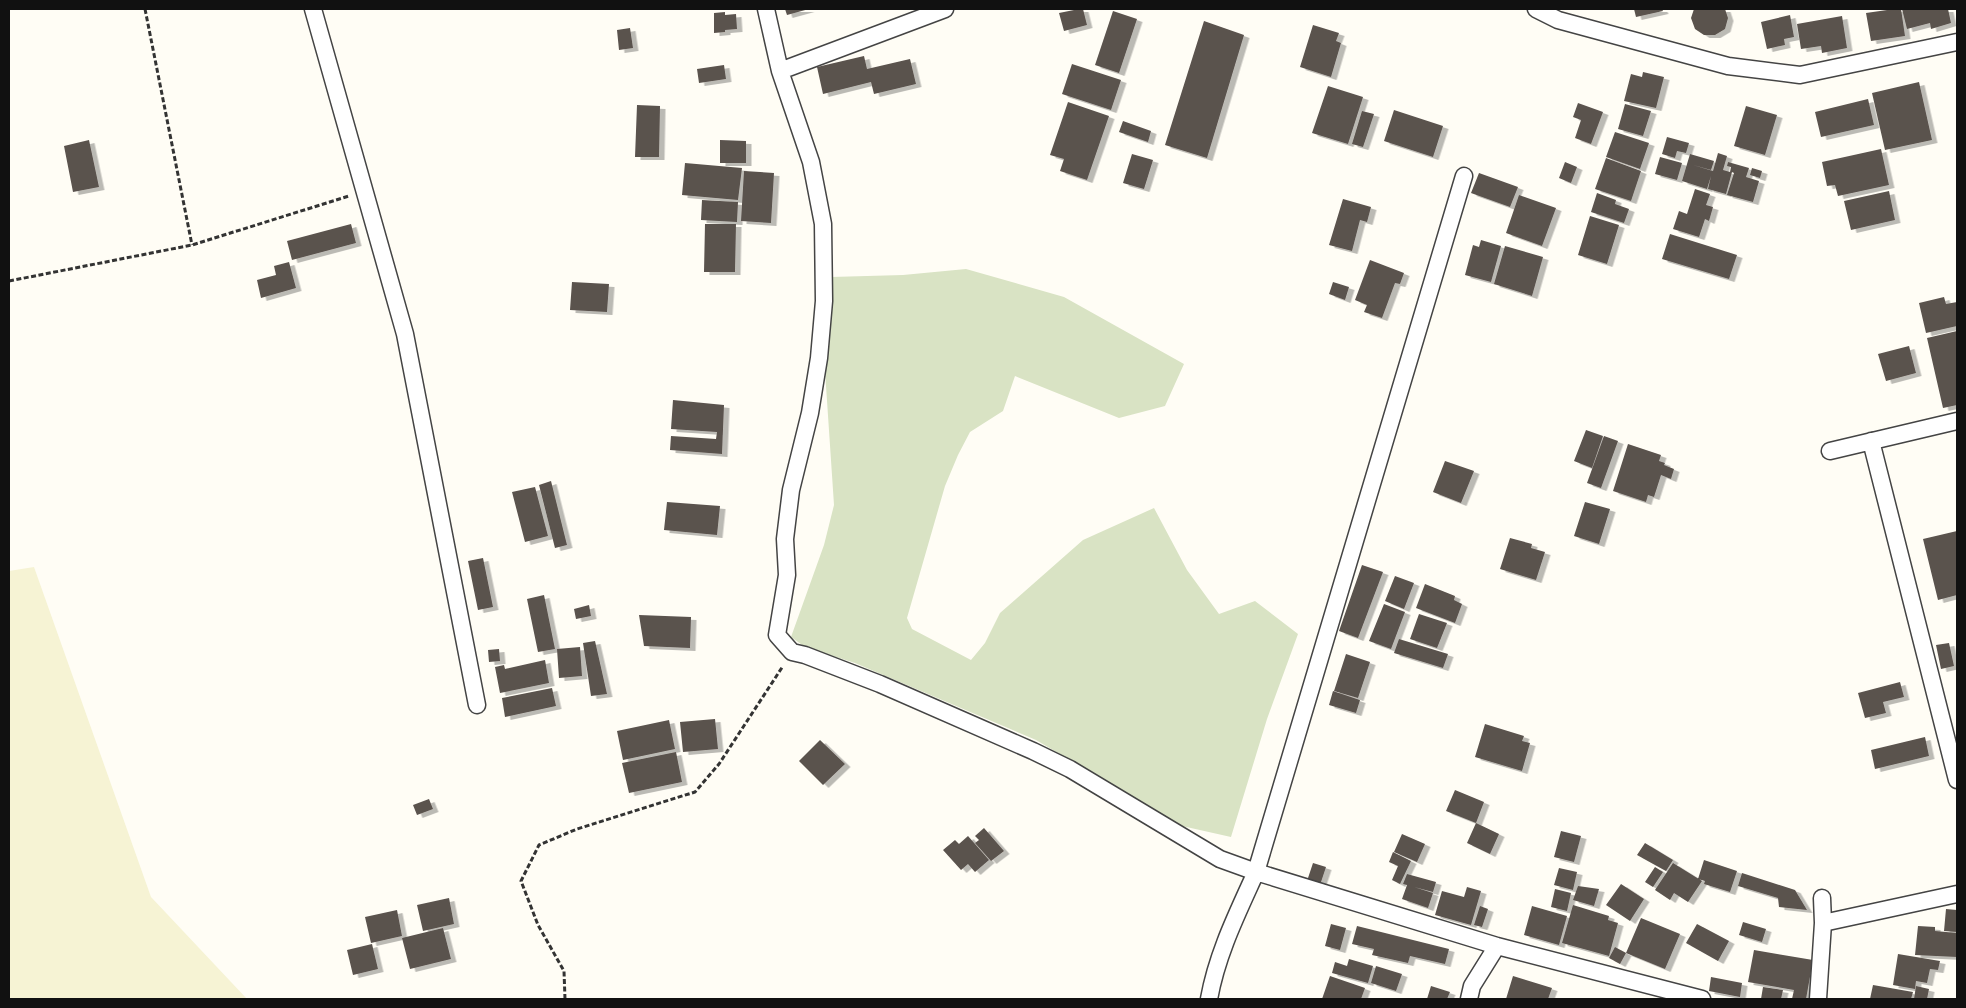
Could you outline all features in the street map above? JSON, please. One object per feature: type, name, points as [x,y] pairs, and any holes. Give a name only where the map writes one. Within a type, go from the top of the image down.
[{"type":"street","points":[[313,9],[405,334],[477,704]]},
{"type":"street","points":[[766,9],[780,71],[811,162],[823,224],[824,301],[819,358],[810,413],[791,490],[786,539],[787,575],[777,635],[792,652],[805,655],[880,684],[1034,751],[1070,769],[1220,859],[1256,872],[1497,946],[1702,999]]},
{"type":"street","points":[[780,71],[945,9]]},
{"type":"street","points":[[1536,9],[1558,20],[1728,66],[1800,75],[1957,42]]},
{"type":"street","points":[[1209,999],[1212,978],[1224,941],[1256,872],[1464,176]]},
{"type":"street","points":[[1830,451],[1957,421]]},
{"type":"street","points":[[1872,441],[1957,780]]},
{"type":"street","points":[[1824,924],[1957,894]]},
{"type":"street","points":[[1818,999],[1824,924],[1822,898]]},
{"type":"street","points":[[1469,999],[1472,986],[1497,946]]},
{"type":"path","points":[[145,9],[192,245]]},
{"type":"path","points":[[9,281],[192,245],[364,191]]},
{"type":"path","points":[[565,999],[564,971],[538,926],[521,881],[539,846],[577,829],[695,792],[719,764],[792,652]]},
{"type":"shaded area","points":[[34,567],[151,897],[247,999],[9,999],[9,571]]},
{"type":"green space","points":[[966,269],[1064,297],[1184,364],[1165,406],[1119,418],[1015,376],[1003,411],[970,432],[945,486],[907,618],[912,629],[971,660],[985,643],[1000,613],[1083,540],[1154,508],[1187,570],[1219,614],[1255,601],[1298,634],[1267,719],[1231,837],[1182,826],[1036,740],[855,663],[805,647],[791,637],[824,545],[834,505],[824,356],[831,277],[903,275]]},
{"type":"building","points":[[785,9],[809,9],[787,15]]},
{"type":"building","points":[[1083,9],[1087,25],[1064,31],[1059,13]]},
{"type":"building","points":[[1634,9],[1662,9],[1663,11],[1636,17]]},
{"type":"building","points":[[1694,9],[1725,9],[1728,18],[1725,29],[1715,35],[1704,35],[1695,29],[1691,18]]},
{"type":"building","points":[[1901,9],[1905,36],[1871,41],[1866,13]]},
{"type":"building","points":[[1902,9],[1948,9],[1951,23],[1931,29],[1930,23],[1907,29]]},
{"type":"building","points":[[1113,11],[1137,19],[1119,73],[1095,65]]},
{"type":"building","points":[[725,12],[725,15],[736,14],[737,29],[714,33],[714,13]]},
{"type":"building","points":[[1790,15],[1794,37],[1784,39],[1785,45],[1767,49],[1761,22]]},
{"type":"building","points":[[1842,16],[1847,48],[1822,53],[1821,46],[1801,49],[1797,24]]},
{"type":"building","points":[[1204,21],[1244,35],[1207,158],[1165,145]]},
{"type":"building","points":[[1313,25],[1339,33],[1336,41],[1341,43],[1331,77],[1300,67]]},
{"type":"building","points":[[630,28],[633,48],[619,50],[617,30]]},
{"type":"building","points":[[864,56],[867,69],[910,59],[916,84],[874,94],[871,82],[823,94],[817,67]]},
{"type":"building","points":[[1072,64],[1121,80],[1111,110],[1062,94]]},
{"type":"building","points":[[724,65],[726,79],[699,83],[697,69]]},
{"type":"building","points":[[1643,72],[1664,77],[1656,108],[1624,101],[1631,74],[1642,77]]},
{"type":"building","points":[[1919,82],[1932,140],[1885,150],[1872,93]]},
{"type":"building","points":[[1328,86],[1363,97],[1348,144],[1312,133]]},
{"type":"building","points":[[1868,99],[1874,125],[1821,137],[1815,112]]},
{"type":"building","points":[[1068,102],[1109,116],[1087,180],[1060,171],[1064,159],[1050,155]]},
{"type":"building","points":[[1578,103],[1603,112],[1591,144],[1575,138],[1581,120],[1573,117]]},
{"type":"building","points":[[1625,104],[1651,111],[1643,136],[1618,129]]},
{"type":"building","points":[[637,105],[660,106],[659,157],[635,157]]},
{"type":"building","points":[[1746,106],[1777,115],[1765,155],[1734,146]]},
{"type":"building","points":[[1394,110],[1443,126],[1433,157],[1384,141]]},
{"type":"building","points":[[1362,111],[1374,114],[1363,147],[1352,144]]},
{"type":"building","points":[[1123,121],[1151,131],[1148,142],[1119,132]]},
{"type":"building","points":[[1615,132],[1649,143],[1640,169],[1606,157]]},
{"type":"building","points":[[1667,137],[1689,143],[1686,153],[1677,151],[1675,158],[1662,154]]},
{"type":"building","points":[[89,140],[99,187],[73,192],[64,146]]},
{"type":"building","points":[[720,140],[746,141],[746,163],[720,163]]},
{"type":"building","points":[[1881,149],[1889,185],[1838,196],[1835,185],[1827,186],[1822,162]]},
{"type":"building","points":[[1718,153],[1727,156],[1723,170],[1730,172],[1731,167],[1727,166],[1728,162],[1749,168],[1746,177],[1759,181],[1753,202],[1727,195],[1734,173],[1732,172],[1726,194],[1708,189],[1711,176],[1707,189],[1682,181],[1690,154],[1714,161],[1711,170],[1693,165],[1713,171]]},
{"type":"building","points":[[1132,154],[1153,160],[1144,189],[1123,183]]},
{"type":"building","points":[[1660,157],[1682,163],[1677,180],[1655,174]]},
{"type":"building","points":[[1606,158],[1641,171],[1631,201],[1595,189]]},
{"type":"building","points":[[1565,162],[1577,167],[1571,183],[1559,178]]},
{"type":"building","points":[[685,163],[742,168],[738,200],[682,195]]},
{"type":"building","points":[[1752,168],[1762,171],[1760,178],[1750,175]]},
{"type":"building","points":[[744,171],[774,173],[771,223],[741,221]]},
{"type":"building","points":[[1479,173],[1518,187],[1510,207],[1471,193]]},
{"type":"building","points":[[1695,189],[1710,194],[1706,205],[1713,207],[1709,221],[1705,219],[1699,237],[1673,229],[1679,211],[1687,214]]},
{"type":"building","points":[[1889,191],[1895,220],[1851,230],[1844,201]]},
{"type":"building","points":[[1597,193],[1616,200],[1615,204],[1629,209],[1624,223],[1591,212]]},
{"type":"building","points":[[1519,195],[1556,208],[1542,246],[1506,233]]},
{"type":"building","points":[[1343,199],[1371,207],[1367,222],[1360,220],[1352,251],[1329,245]]},
{"type":"building","points":[[702,200],[738,202],[737,222],[701,220]]},
{"type":"building","points":[[1590,216],[1619,225],[1607,264],[1578,255]]},
{"type":"building","points":[[351,224],[356,243],[292,260],[287,241]]},
{"type":"building","points":[[705,224],[736,224],[735,272],[704,272]]},
{"type":"building","points":[[1670,234],[1737,255],[1729,279],[1662,259]]},
{"type":"building","points":[[1481,240],[1501,246],[1491,282],[1465,275],[1473,245],[1479,247]]},
{"type":"building","points":[[1505,246],[1543,257],[1532,296],[1494,284]]},
{"type":"building","points":[[1370,260],[1404,273],[1400,284],[1395,283],[1382,318],[1364,312],[1367,305],[1355,300]]},
{"type":"building","points":[[289,262],[296,288],[261,298],[257,280],[276,275],[274,266]]},
{"type":"building","points":[[572,282],[609,284],[607,312],[570,310]]},
{"type":"building","points":[[1333,282],[1349,287],[1345,300],[1329,294]]},
{"type":"building","points":[[1944,297],[1946,304],[1957,302],[1957,326],[1926,333],[1919,303]]},
{"type":"building","points":[[1957,331],[1957,405],[1943,408],[1927,338]]},
{"type":"building","points":[[1909,346],[1916,373],[1886,381],[1878,354]]},
{"type":"building","points":[[673,400],[724,405],[722,454],[670,450],[671,436],[716,439],[717,432],[671,429]]},
{"type":"building","points":[[1586,430],[1603,436],[1592,468],[1574,461]]},
{"type":"building","points":[[1604,436],[1618,441],[1601,488],[1587,483]]},
{"type":"building","points":[[1628,444],[1661,455],[1659,461],[1674,469],[1671,479],[1661,475],[1654,497],[1648,495],[1646,502],[1613,491]]},
{"type":"building","points":[[1445,461],[1474,471],[1461,503],[1433,492]]},
{"type":"building","points":[[551,481],[567,545],[555,548],[539,485]]},
{"type":"building","points":[[535,487],[548,536],[525,542],[512,492]]},
{"type":"building","points":[[667,502],[720,506],[717,535],[664,530]]},
{"type":"building","points":[[1585,502],[1610,509],[1599,544],[1574,536]]},
{"type":"building","points":[[1957,531],[1957,595],[1938,600],[1923,539]]},
{"type":"building","points":[[1510,538],[1532,544],[1531,548],[1545,552],[1536,580],[1500,569]]},
{"type":"building","points":[[483,558],[493,607],[478,610],[468,561]]},
{"type":"building","points":[[1362,565],[1383,572],[1358,638],[1339,631]]},
{"type":"building","points":[[1395,576],[1414,583],[1404,609],[1385,601]]},
{"type":"building","points":[[1425,584],[1455,596],[1454,600],[1462,604],[1455,623],[1416,608]]},
{"type":"building","points":[[544,595],[555,649],[538,652],[527,599]]},
{"type":"building","points":[[1384,604],[1405,612],[1391,649],[1369,641]]},
{"type":"building","points":[[589,605],[591,616],[576,619],[574,609]]},
{"type":"building","points":[[1419,614],[1447,623],[1437,648],[1410,639]]},
{"type":"building","points":[[639,615],[691,617],[690,648],[644,646]]},
{"type":"building","points":[[1399,639],[1448,654],[1443,668],[1394,653]]},
{"type":"building","points":[[595,641],[607,694],[591,696],[583,643]]},
{"type":"building","points":[[1949,643],[1954,666],[1941,669],[1936,645]]},
{"type":"building","points":[[580,647],[582,676],[559,678],[557,649]]},
{"type":"building","points":[[499,649],[500,661],[489,662],[488,650]]},
{"type":"building","points":[[1346,654],[1370,662],[1358,698],[1334,691]]},
{"type":"building","points":[[545,660],[549,683],[500,693],[495,667],[504,665],[505,669]]},
{"type":"building","points":[[1900,682],[1904,697],[1883,702],[1886,713],[1865,718],[1858,693]]},
{"type":"building","points":[[552,688],[556,706],[505,717],[502,698]]},
{"type":"building","points":[[1333,691],[1360,700],[1356,713],[1329,705]]},
{"type":"building","points":[[715,719],[718,749],[683,752],[680,722]]},
{"type":"building","points":[[669,720],[675,749],[623,760],[617,731]]},
{"type":"building","points":[[1485,724],[1524,736],[1522,741],[1530,743],[1522,771],[1475,757]]},
{"type":"building","points":[[1925,737],[1929,756],[1875,769],[1871,750]]},
{"type":"building","points":[[820,740],[845,764],[823,785],[799,761]]},
{"type":"building","points":[[676,752],[682,782],[629,793],[622,763]]},
{"type":"building","points":[[1455,790],[1484,802],[1476,823],[1446,811]]},
{"type":"building","points":[[429,799],[433,809],[417,815],[413,805]]},
{"type":"building","points":[[1476,823],[1499,834],[1490,854],[1467,843]]},
{"type":"building","points":[[984,828],[1004,851],[991,861],[975,843],[979,840],[975,836]]},
{"type":"building","points":[[1561,831],[1581,836],[1574,862],[1554,857]]},
{"type":"building","points":[[1402,834],[1425,844],[1417,862],[1394,852]]},
{"type":"building","points":[[968,836],[989,860],[975,872],[968,864],[961,870],[943,850],[955,840],[959,844]]},
{"type":"building","points":[[1645,843],[1673,860],[1666,871],[1637,855]]},
{"type":"building","points":[[1393,852],[1411,861],[1400,884],[1392,880],[1398,866],[1389,862]]},
{"type":"building","points":[[1704,860],[1737,871],[1730,892],[1704,884],[1705,881],[1698,879]]},
{"type":"building","points":[[1313,863],[1326,867],[1320,885],[1307,881]]},
{"type":"building","points":[[1673,863],[1702,881],[1688,902],[1674,893],[1670,900],[1655,890]]},
{"type":"building","points":[[1655,867],[1663,872],[1653,887],[1645,882]]},
{"type":"building","points":[[1559,868],[1577,872],[1573,890],[1554,885]]},
{"type":"building","points":[[1742,873],[1795,890],[1807,910],[1779,907],[1778,898],[1738,886]]},
{"type":"building","points":[[1407,874],[1436,882],[1433,892],[1414,887],[1433,893],[1428,908],[1402,899],[1407,885],[1403,884]]},
{"type":"building","points":[[1621,884],[1644,899],[1630,921],[1606,905]]},
{"type":"building","points":[[1578,886],[1599,889],[1594,906],[1573,900]]},
{"type":"building","points":[[1467,887],[1481,891],[1471,925],[1435,915],[1442,891],[1464,897]]},
{"type":"building","points":[[1555,889],[1571,893],[1567,911],[1551,907]]},
{"type":"building","points":[[449,898],[454,924],[423,931],[417,905]]},
{"type":"building","points":[[1573,905],[1609,916],[1608,920],[1618,923],[1609,956],[1562,943]]},
{"type":"building","points":[[1480,906],[1488,909],[1482,927],[1474,925]]},
{"type":"building","points":[[1532,906],[1567,916],[1559,945],[1524,935]]},
{"type":"building","points":[[1946,909],[1957,910],[1957,932],[1944,931]]},
{"type":"building","points":[[397,910],[402,936],[371,943],[365,917]]},
{"type":"building","points":[[1641,918],[1680,934],[1665,969],[1626,953]]},
{"type":"building","points":[[1743,922],[1766,929],[1762,942],[1739,935]]},
{"type":"building","points":[[1331,924],[1346,928],[1340,950],[1325,946]]},
{"type":"building","points":[[1697,924],[1729,941],[1718,961],[1686,943]]},
{"type":"building","points":[[1357,926],[1449,949],[1445,964],[1410,956],[1408,963],[1372,955],[1374,949],[1352,944]]},
{"type":"building","points":[[1918,926],[1935,927],[1935,931],[1957,933],[1957,957],[1915,955]]},
{"type":"building","points":[[443,928],[451,959],[410,969],[402,938]]},
{"type":"building","points":[[372,944],[378,969],[353,975],[347,950]]},
{"type":"building","points":[[1615,947],[1626,953],[1620,964],[1609,958]]},
{"type":"building","points":[[1754,950],[1813,960],[1806,999],[1792,999],[1794,990],[1748,982]]},
{"type":"building","points":[[1898,954],[1940,961],[1938,970],[1930,969],[1927,983],[1916,981],[1915,989],[1893,985]]},
{"type":"building","points":[[1349,959],[1373,966],[1368,983],[1332,973],[1335,962],[1347,966]]},
{"type":"building","points":[[1376,966],[1402,974],[1396,991],[1371,983]]},
{"type":"building","points":[[1330,976],[1365,988],[1361,999],[1322,999]]},
{"type":"building","points":[[1513,976],[1552,988],[1548,999],[1506,999]]},
{"type":"building","points":[[1711,977],[1742,983],[1740,997],[1709,991]]},
{"type":"building","points":[[1873,985],[1913,992],[1911,999],[1870,999]]},
{"type":"building","points":[[1431,986],[1450,992],[1447,999],[1427,999]]},
{"type":"building","points":[[1916,986],[1929,989],[1927,999],[1914,999]]},
{"type":"building","points":[[1763,987],[1783,990],[1781,999],[1761,999]]}]
